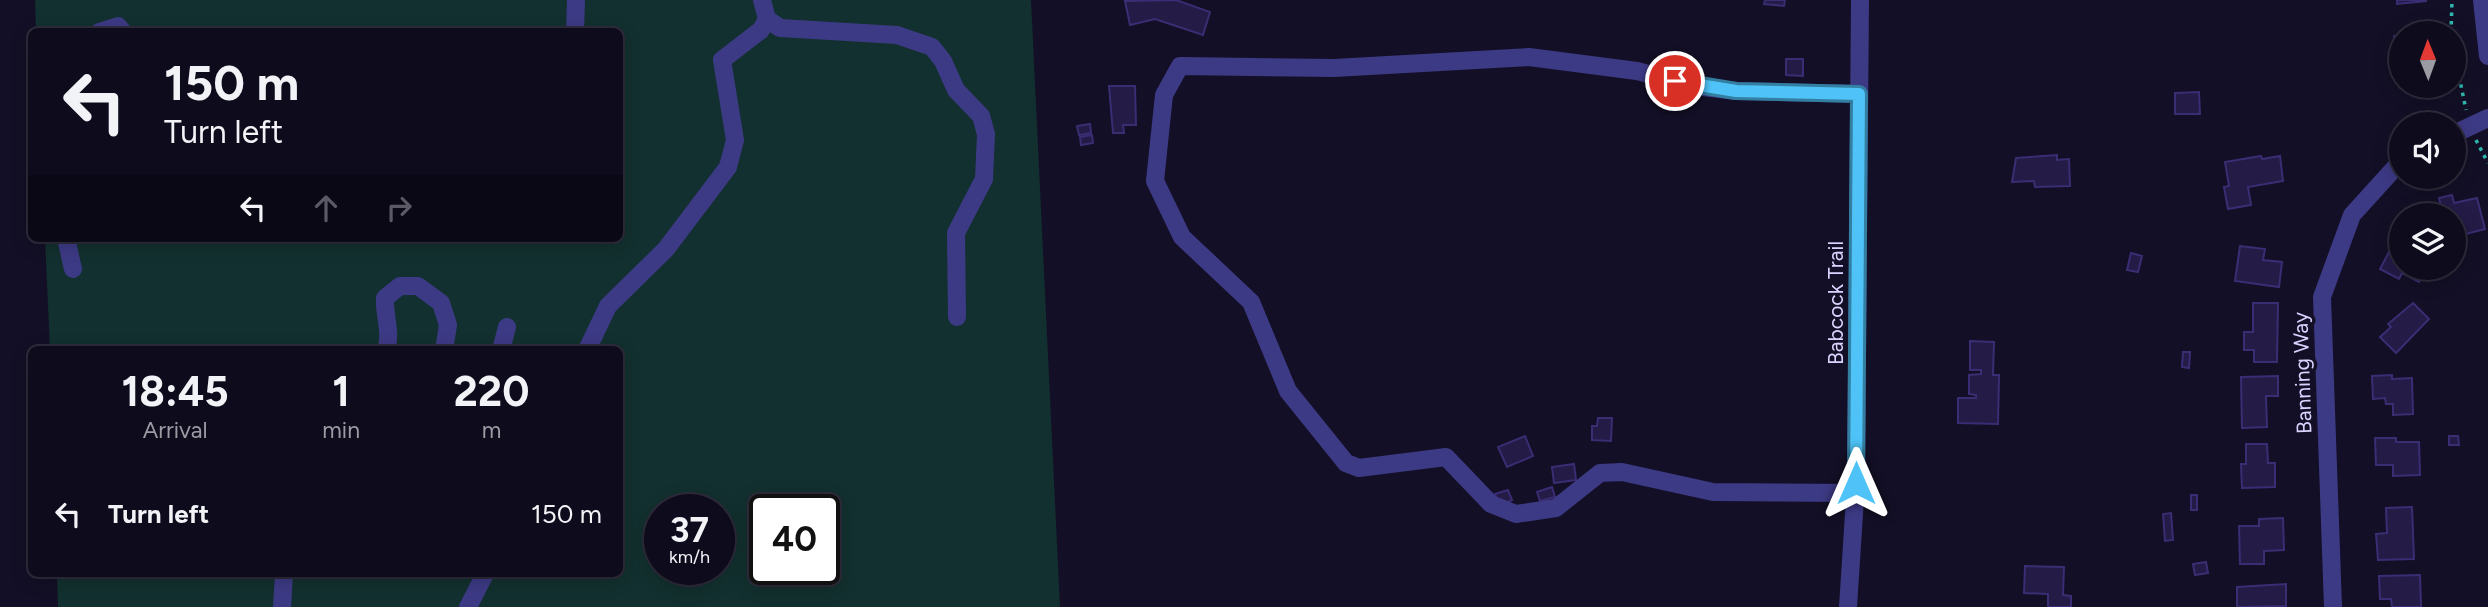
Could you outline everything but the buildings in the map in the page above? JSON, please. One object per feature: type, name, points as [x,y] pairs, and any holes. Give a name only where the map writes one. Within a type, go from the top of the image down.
[{"type":"street","points":[[575,28],[576,0]]},
{"type":"street","points":[[762,0],[767,19],[780,28],[897,35],[932,47],[943,61],[956,90],[981,116],[986,134],[984,179],[956,233],[957,317]]},
{"type":"street","name":"Babcock Trail","points":[[1848,607],[1856,493],[1860,0]]},
{"type":"street","points":[[2482,0],[2488,56]]},
{"type":"street","points":[[589,346],[608,306],[666,249],[728,166],[735,140],[722,60],[761,30],[767,19]]},
{"type":"street","points":[[1856,493],[1713,492],[1622,472],[1600,473],[1556,508],[1516,514],[1491,504],[1446,457],[1359,468],[1346,463],[1288,391],[1251,302],[1182,237],[1155,181],[1164,95],[1180,66],[1334,68],[1529,57],[1637,71],[1695,86],[1736,91],[1859,94]]},
{"type":"street","points":[[2466,128],[2488,118]]},
{"type":"street","name":"Banning Way","points":[[2333,607],[2322,297],[2352,215],[2389,174]]},
{"type":"street","points":[[67,242],[74,269]]},
{"type":"street","points":[[387,346],[390,339],[384,315],[385,298],[400,286],[418,286],[441,303],[448,325],[445,346]]},
{"type":"street","points":[[502,346],[507,327]]},
{"type":"street","points":[[282,607],[284,577]]},
{"type":"street","points":[[468,607],[483,577]]},
{"type":"path","points":[[2451,21],[2452,0]]},
{"type":"green space","points":[[35,0],[1031,0],[1060,607],[58,607],[57,577],[623,577],[623,346],[50,346],[45,242],[623,242],[623,28],[36,28]]},
{"type":"route","points":[[1675,81],[1736,91],[1859,94],[1856,483]]}]
